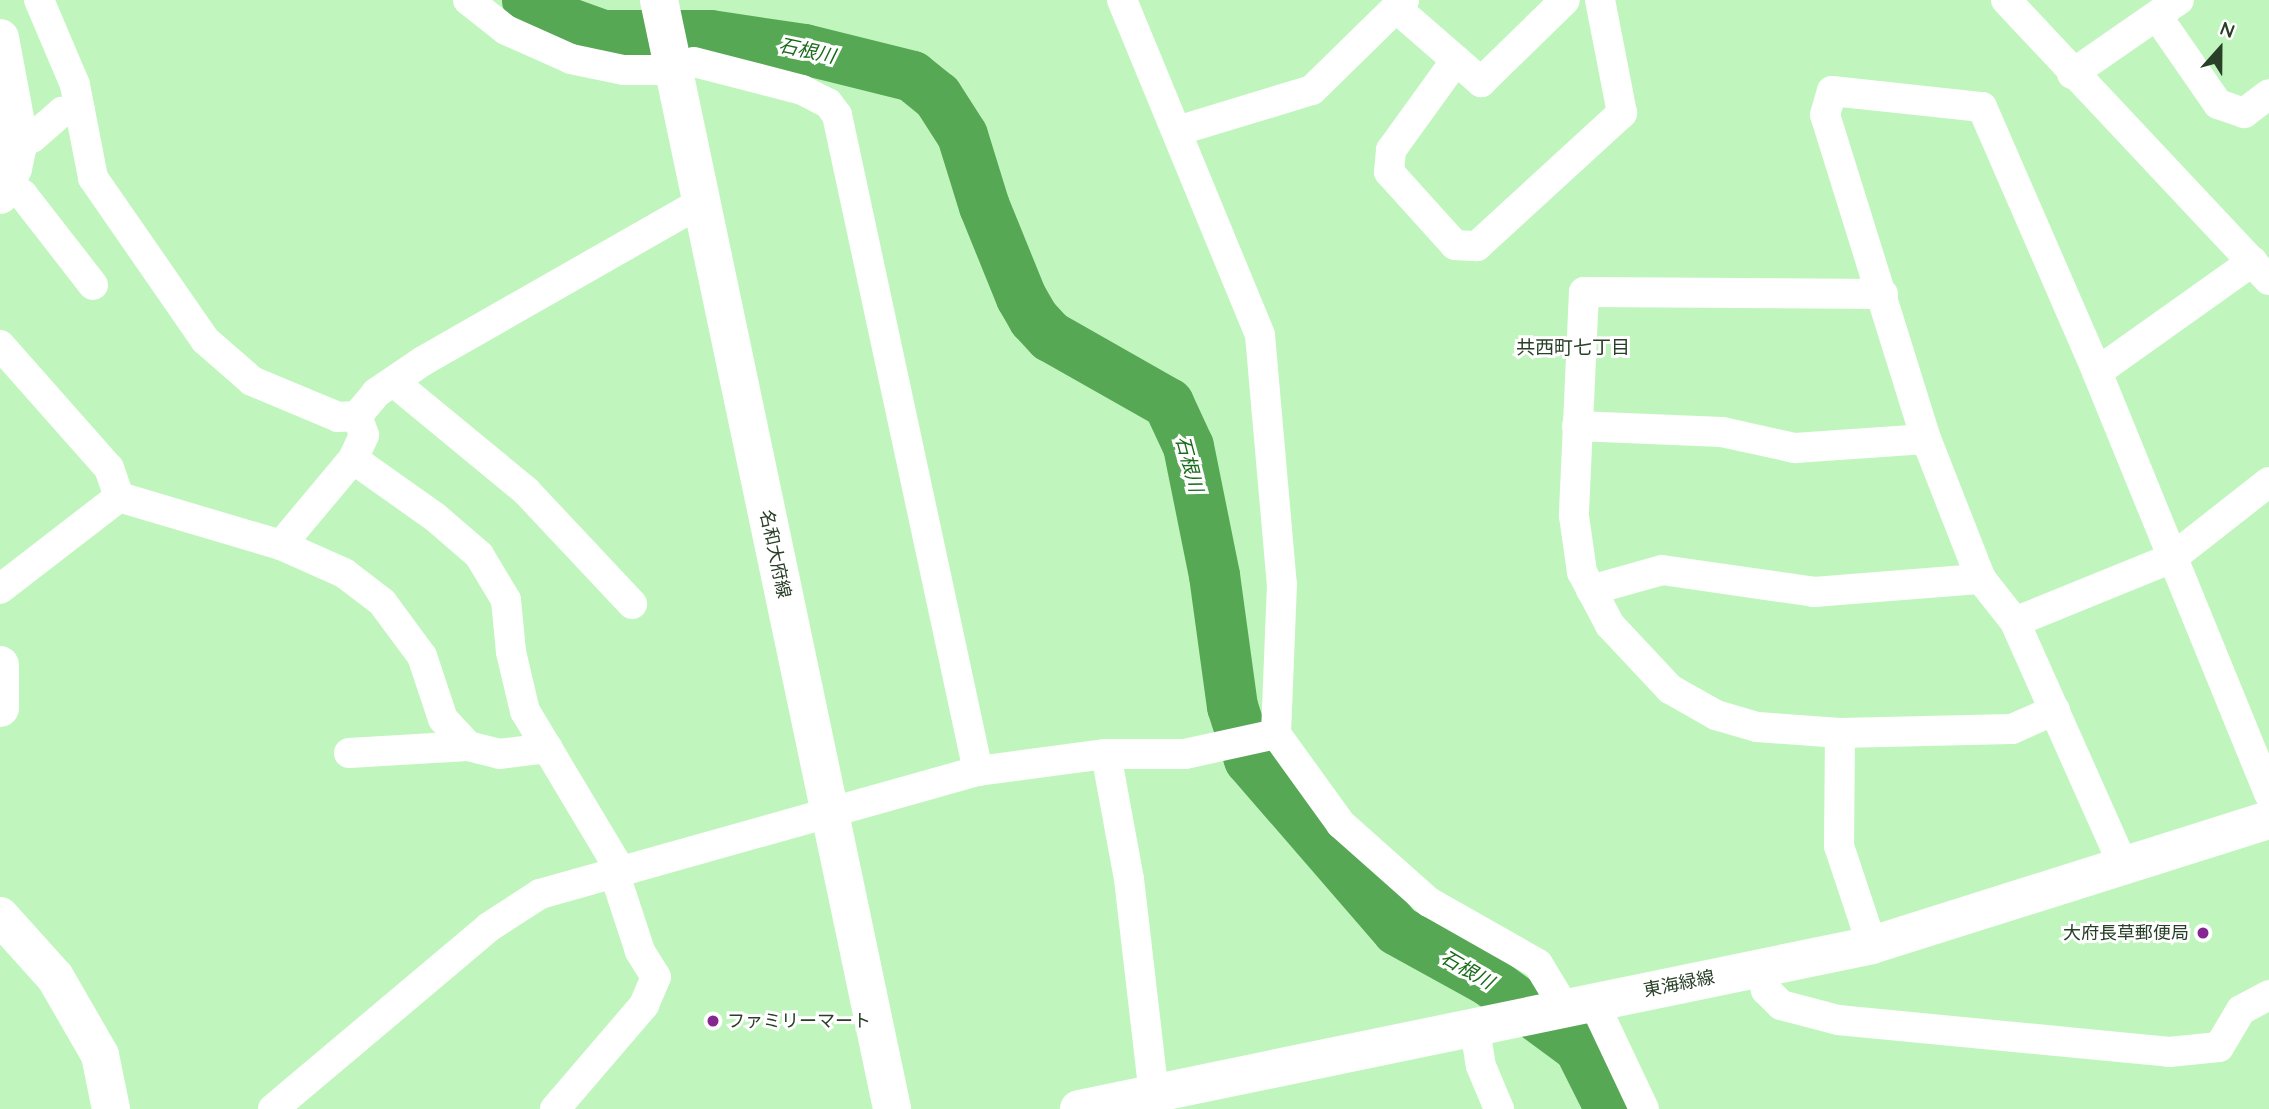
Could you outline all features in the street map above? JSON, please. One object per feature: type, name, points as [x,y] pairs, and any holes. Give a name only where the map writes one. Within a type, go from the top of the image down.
[{"type":"main road","name":"名和大府線","points":[[659,4],[892,1109]]},
{"type":"main road","points":[[0,38],[7,101],[19,140],[3,189]]},
{"type":"main road","points":[[0,708],[1,668]]},
{"type":"main road","name":"東海緑線","points":[[1079,1109],[1154,1096],[1486,1027],[1573,1005],[1872,945],[2269,820]]},
{"type":"main road","points":[[0,916],[55,977],[100,1055],[111,1109]]},
{"type":"street","points":[[39,0],[75,85],[93,178],[205,340],[252,381],[338,417],[357,416],[376,393],[395,383],[423,361],[702,202]]},
{"type":"street","points":[[468,0],[506,30],[571,59],[623,70],[669,60],[694,62],[802,90],[828,103],[837,115],[978,771]]},
{"type":"street","points":[[1177,131],[1312,90],[1400,4],[1481,82],[1565,0]]},
{"type":"street","points":[[1456,60],[1391,150],[1389,172],[1455,245],[1477,246],[1622,113],[1600,0]]},
{"type":"street","points":[[2006,0],[2072,74],[2261,270],[2097,372]]},
{"type":"street","points":[[1131,4],[1177,131],[1260,335],[1282,584],[1276,734],[1341,824],[1429,902],[1538,964],[1573,1005],[1644,1109]]},
{"type":"street","points":[[2072,74],[2168,8],[2218,104],[2244,113],[2269,94]]},
{"type":"street","points":[[2124,867],[2015,622],[1982,579],[1926,439],[1883,294],[1825,115],[1832,91],[1982,107],[2097,372],[2269,794]]},
{"type":"street","points":[[19,140],[32,138],[62,112],[80,110]]},
{"type":"street","points":[[3,189],[23,195],[93,285]]},
{"type":"street","points":[[1883,294],[1584,292],[1577,426],[1576,551],[1591,590],[1610,625],[1670,689],[1716,715],[1757,727],[1840,733],[2012,729],[2055,710]]},
{"type":"street","points":[[0,345],[108,468],[119,497]]},
{"type":"street","points":[[395,383],[526,491],[632,604]]},
{"type":"street","points":[[281,545],[353,459],[364,435],[357,416]]},
{"type":"street","points":[[1577,426],[1722,432],[1795,448],[1926,439]]},
{"type":"street","points":[[353,459],[435,517],[479,555],[506,600],[520,698],[619,874],[640,951],[656,977],[644,1006],[555,1109]]},
{"type":"street","points":[[2015,622],[2172,558],[2269,482]]},
{"type":"street","points":[[119,497],[281,545],[345,573],[382,602],[422,656],[443,719],[468,746]]},
{"type":"street","points":[[0,589],[119,497]]},
{"type":"street","points":[[1591,590],[1662,570],[1814,592],[1982,579]]},
{"type":"street","points":[[1840,733],[1839,846],[1872,945]]},
{"type":"street","points":[[273,1109],[516,907],[540,894],[830,816],[978,771],[1106,754],[1185,754],[1276,734]]},
{"type":"street","points":[[349,752],[468,746],[499,754],[548,748]]},
{"type":"street","points":[[1106,754],[1129,879],[1154,1096]]},
{"type":"street","points":[[1761,967],[1766,990],[1781,1005],[1838,1020],[2169,1052],[2219,1047],[2241,1010],[2269,995]]},
{"type":"street","points":[[1486,1027],[1480,1066],[1499,1109]]},
{"type":"waterway","name":"石根川","points":[[527,0],[561,20],[603,35],[710,35],[804,49],[912,76],[937,96],[962,135],[984,206],[1021,297],[1033,318],[1050,336],[1168,403],[1188,446],[1214,575],[1232,706],[1249,759],[1397,930],[1488,980],[1579,1047],[1610,1109]]},
{"type":"place","name":"大府長草郵便局","points":[[2203,933]]},
{"type":"place","name":"ファミリーマート","points":[[713,1021]]},
{"type":"district","name":"共西町七丁目","points":[[1573,348]]}]
